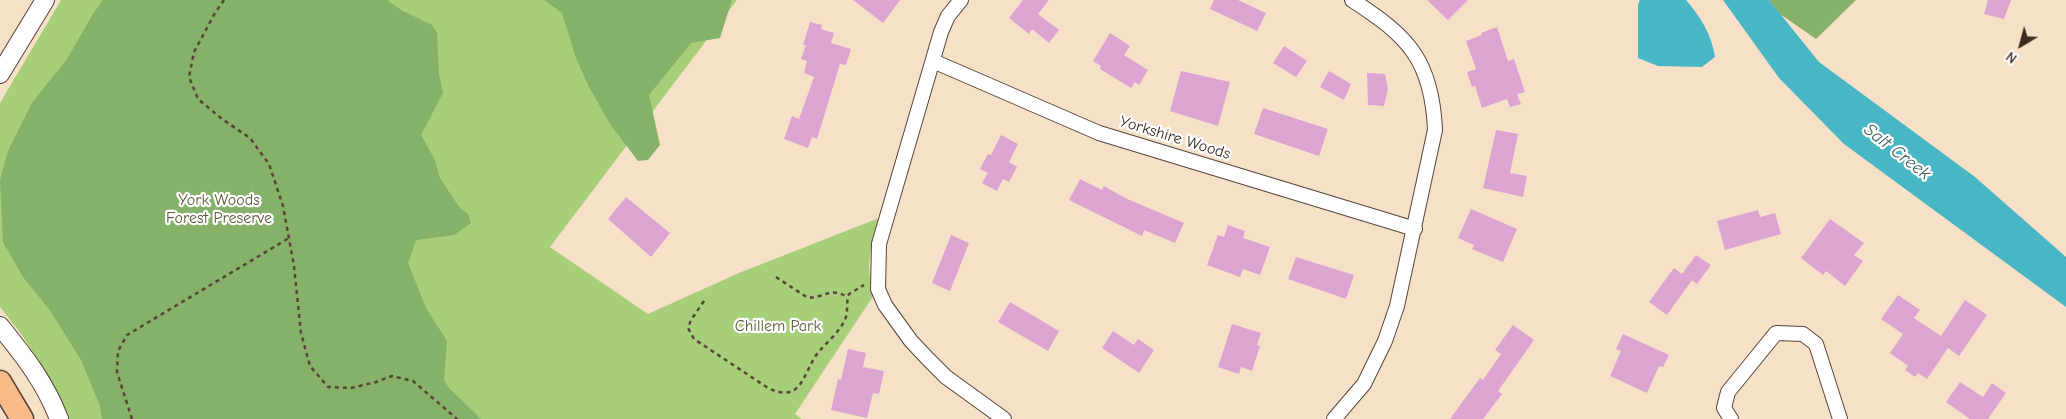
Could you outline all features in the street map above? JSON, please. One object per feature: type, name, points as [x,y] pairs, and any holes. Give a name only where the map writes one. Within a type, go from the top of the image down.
[{"type":"highway","points":[[0,382],[22,419]]},
{"type":"street","points":[[0,74],[45,0]]},
{"type":"street","points":[[961,0],[948,16],[933,61],[879,244],[877,281],[878,289],[885,305],[911,340],[946,377],[1004,419]]},
{"type":"street","points":[[1334,419],[1364,384],[1385,341],[1397,306],[1435,130],[1434,106],[1430,83],[1413,49],[1385,22],[1352,0]]},
{"type":"street","name":"Yorkshire Woods","points":[[933,61],[1100,133],[1318,201],[1415,228]]},
{"type":"street","points":[[0,326],[27,360],[50,395],[59,419]]},
{"type":"street","points":[[1731,419],[1724,408],[1728,392],[1776,333],[1802,334],[1816,344],[1840,419]]},
{"type":"path","points":[[224,0],[214,13],[194,52],[189,78],[198,99],[222,119],[250,138],[269,164],[283,206],[294,266],[301,333],[310,366],[328,386],[351,388],[392,376],[413,381],[443,409],[457,419]]},
{"type":"path","points":[[132,419],[117,372],[118,351],[127,335],[289,238]]},
{"type":"path","points":[[776,277],[808,298],[831,291],[840,292],[848,297]]},
{"type":"path","points":[[704,301],[688,328],[694,339],[768,388],[786,393],[799,387],[817,354],[834,336],[846,318],[848,297],[852,291],[877,281]]},
{"type":"green space","name":"York Woods Forest Preserve","points":[[61,0],[737,0],[550,247],[648,314],[739,273],[879,218],[873,237],[869,267],[874,295],[795,414],[802,419],[68,419],[43,369],[22,335],[0,307],[0,103]]},
{"type":"green space","name":"York Woods Forest Preserve","points":[[103,0],[387,0],[401,10],[432,25],[437,33],[439,74],[443,93],[421,135],[435,160],[440,178],[459,207],[468,214],[471,223],[454,235],[416,240],[408,263],[426,308],[447,341],[444,380],[449,388],[481,419],[102,419],[100,406],[81,360],[49,309],[23,277],[3,242],[0,180],[8,151],[32,103],[67,59]]},
{"type":"green space","points":[[544,0],[732,0],[720,38],[691,43],[649,95],[660,145],[648,160],[638,161],[610,124],[588,85],[576,58],[562,13]]},
{"type":"green space","points":[[1769,0],[1856,0],[1816,39],[1780,14]]},
{"type":"water","points":[[1640,0],[1686,0],[1705,26],[1715,57],[1702,67],[1658,66],[1638,58],[1638,5]]},
{"type":"water","name":"Salt Creek","points":[[1723,0],[1769,0],[1819,62],[1975,177],[2066,257],[2066,307],[1844,144],[1779,78]]},
{"type":"building","points":[[853,0],[900,0],[883,23]]},
{"type":"building","points":[[1023,0],[1049,0],[1038,14],[1059,30],[1049,43],[1032,29],[1029,34],[1009,18]]},
{"type":"building","points":[[1214,0],[1238,0],[1266,13],[1257,31],[1210,9]]},
{"type":"building","points":[[1427,0],[1468,0],[1448,20]]},
{"type":"building","points":[[1988,0],[2011,0],[2004,19],[1984,14]]},
{"type":"building","points":[[810,22],[822,25],[821,29],[834,33],[831,43],[851,49],[846,65],[840,64],[817,139],[812,137],[808,148],[784,139],[792,116],[799,119],[814,77],[804,73],[807,61],[801,59],[806,45],[803,45]]},
{"type":"building","points":[[1497,27],[1508,61],[1514,59],[1525,92],[1517,94],[1521,104],[1510,107],[1507,99],[1482,108],[1475,86],[1472,87],[1467,72],[1476,69],[1466,41]]},
{"type":"building","points":[[1110,33],[1130,46],[1124,55],[1148,70],[1139,85],[1135,82],[1131,88],[1100,69],[1101,66],[1093,61]]},
{"type":"building","points":[[1284,46],[1307,61],[1296,77],[1273,63]]},
{"type":"building","points":[[1181,71],[1230,82],[1218,126],[1170,111]]},
{"type":"building","points":[[1329,71],[1351,84],[1344,100],[1320,87]]},
{"type":"building","points":[[1367,73],[1385,74],[1388,89],[1384,106],[1368,105]]},
{"type":"building","points":[[1263,108],[1328,129],[1319,156],[1254,134]]},
{"type":"building","points":[[1496,130],[1518,134],[1510,173],[1527,176],[1523,197],[1483,188]]},
{"type":"building","points":[[1001,135],[1018,144],[1009,162],[1017,167],[1009,182],[1003,179],[997,191],[982,183],[988,173],[980,169],[988,154],[991,155]]},
{"type":"building","points":[[1080,179],[1102,190],[1104,186],[1125,198],[1184,223],[1175,243],[1144,230],[1142,236],[1069,200]]},
{"type":"building","points":[[626,197],[670,233],[651,257],[608,219]]},
{"type":"building","points":[[1471,209],[1517,229],[1503,262],[1472,249],[1474,245],[1458,238]]},
{"type":"building","points":[[1758,210],[1760,217],[1775,213],[1781,234],[1725,250],[1717,221]]},
{"type":"building","points":[[1830,219],[1864,243],[1854,255],[1863,261],[1845,286],[1826,271],[1823,275],[1801,258]]},
{"type":"building","points":[[1228,225],[1245,231],[1243,238],[1270,247],[1260,275],[1243,269],[1240,277],[1207,265],[1218,235],[1224,237]]},
{"type":"building","points":[[951,235],[969,243],[950,291],[932,283]]},
{"type":"building","points":[[1696,255],[1711,265],[1697,284],[1692,280],[1667,315],[1649,302],[1674,268],[1682,274]]},
{"type":"building","points":[[1296,257],[1354,275],[1346,299],[1288,279]]},
{"type":"building","points":[[1898,295],[1920,310],[1914,318],[1941,336],[1965,300],[1987,315],[1959,356],[1948,348],[1927,379],[1918,373],[1915,377],[1905,370],[1908,366],[1890,353],[1903,334],[1881,319]]},
{"type":"building","points":[[1010,302],[1059,331],[1048,351],[998,322]]},
{"type":"building","points":[[1232,324],[1261,333],[1257,345],[1260,346],[1252,371],[1241,367],[1239,374],[1218,367]]},
{"type":"building","points":[[1513,325],[1534,340],[1498,391],[1502,394],[1483,419],[1450,419],[1480,378],[1483,380],[1501,354],[1495,350]]},
{"type":"building","points":[[1113,331],[1134,345],[1138,339],[1154,350],[1139,373],[1102,348]]},
{"type":"building","points":[[1623,334],[1669,355],[1663,367],[1659,366],[1647,393],[1610,376],[1621,351],[1616,349]]},
{"type":"building","points":[[848,349],[866,353],[863,367],[884,371],[879,394],[873,393],[867,418],[831,410],[838,379],[841,380]]},
{"type":"building","points":[[1960,382],[1983,397],[1992,383],[2006,393],[1988,419],[1970,419],[1946,402]]},
{"type":"park label","name":"Chillem Park","points":[[778,326]]}]
